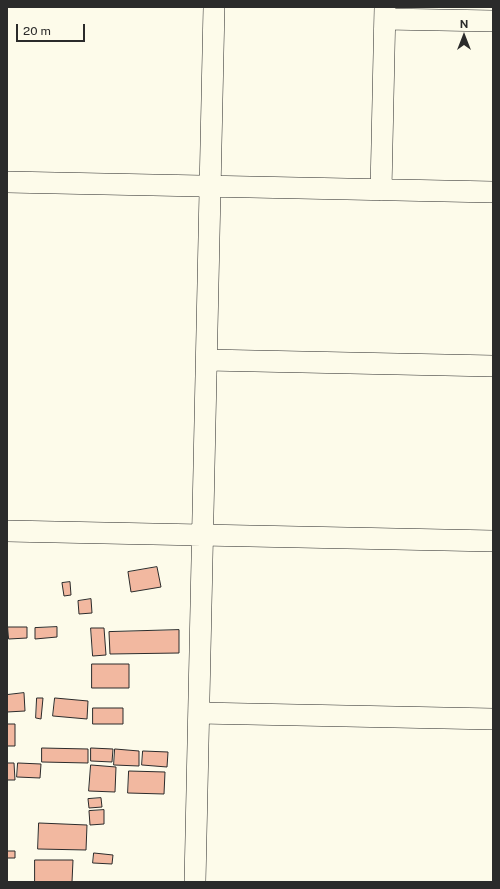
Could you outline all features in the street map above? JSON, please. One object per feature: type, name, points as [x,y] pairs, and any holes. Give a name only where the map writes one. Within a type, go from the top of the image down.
[{"type":"street","points":[[195,882],[214,7]]},
{"type":"street","points":[[381,190],[385,13],[493,21]]},
{"type":"street","points":[[7,182],[493,192]]},
{"type":"street","points":[[207,360],[493,366]]},
{"type":"street","points":[[7,531],[493,542]]},
{"type":"street","points":[[199,713],[493,719]]},
{"type":"building","points":[[157,567],[161,587],[131,592],[128,572]]},
{"type":"building","points":[[70,582],[71,595],[64,596],[62,583]]},
{"type":"building","points":[[91,599],[92,613],[79,614],[78,601]]},
{"type":"building","points":[[8,627],[27,627],[27,638],[9,639]]},
{"type":"building","points":[[57,627],[57,637],[35,639],[35,628]]},
{"type":"building","points":[[91,628],[104,628],[106,655],[93,656]]},
{"type":"building","points":[[179,630],[179,653],[110,654],[109,632]]},
{"type":"building","points":[[92,664],[129,664],[129,688],[92,688]]},
{"type":"building","points":[[24,693],[25,711],[7,712],[7,695]]},
{"type":"building","points":[[37,698],[43,698],[41,719],[36,718]]},
{"type":"building","points":[[55,698],[88,701],[87,719],[53,716]]},
{"type":"building","points":[[93,708],[123,708],[123,724],[93,724]]},
{"type":"building","points":[[7,724],[15,724],[15,746],[7,746]]},
{"type":"building","points":[[42,748],[88,749],[88,763],[42,762]]},
{"type":"building","points":[[91,748],[113,749],[112,762],[91,761]]},
{"type":"building","points":[[115,749],[139,751],[139,766],[114,765]]},
{"type":"building","points":[[143,751],[168,752],[167,767],[142,765]]},
{"type":"building","points":[[7,763],[14,763],[15,780],[7,780]]},
{"type":"building","points":[[18,763],[41,764],[40,778],[17,777]]},
{"type":"building","points":[[91,765],[116,767],[115,792],[89,791]]},
{"type":"building","points":[[129,771],[165,772],[164,794],[128,793]]},
{"type":"building","points":[[101,798],[102,807],[89,808],[88,799]]},
{"type":"building","points":[[104,810],[104,824],[90,825],[89,811]]},
{"type":"building","points":[[39,823],[87,825],[86,850],[38,849]]},
{"type":"building","points":[[7,851],[15,851],[15,858],[7,858]]},
{"type":"building","points":[[94,853],[113,855],[112,864],[93,863]]},
{"type":"building","points":[[35,860],[73,860],[72,882],[35,882]]}]
